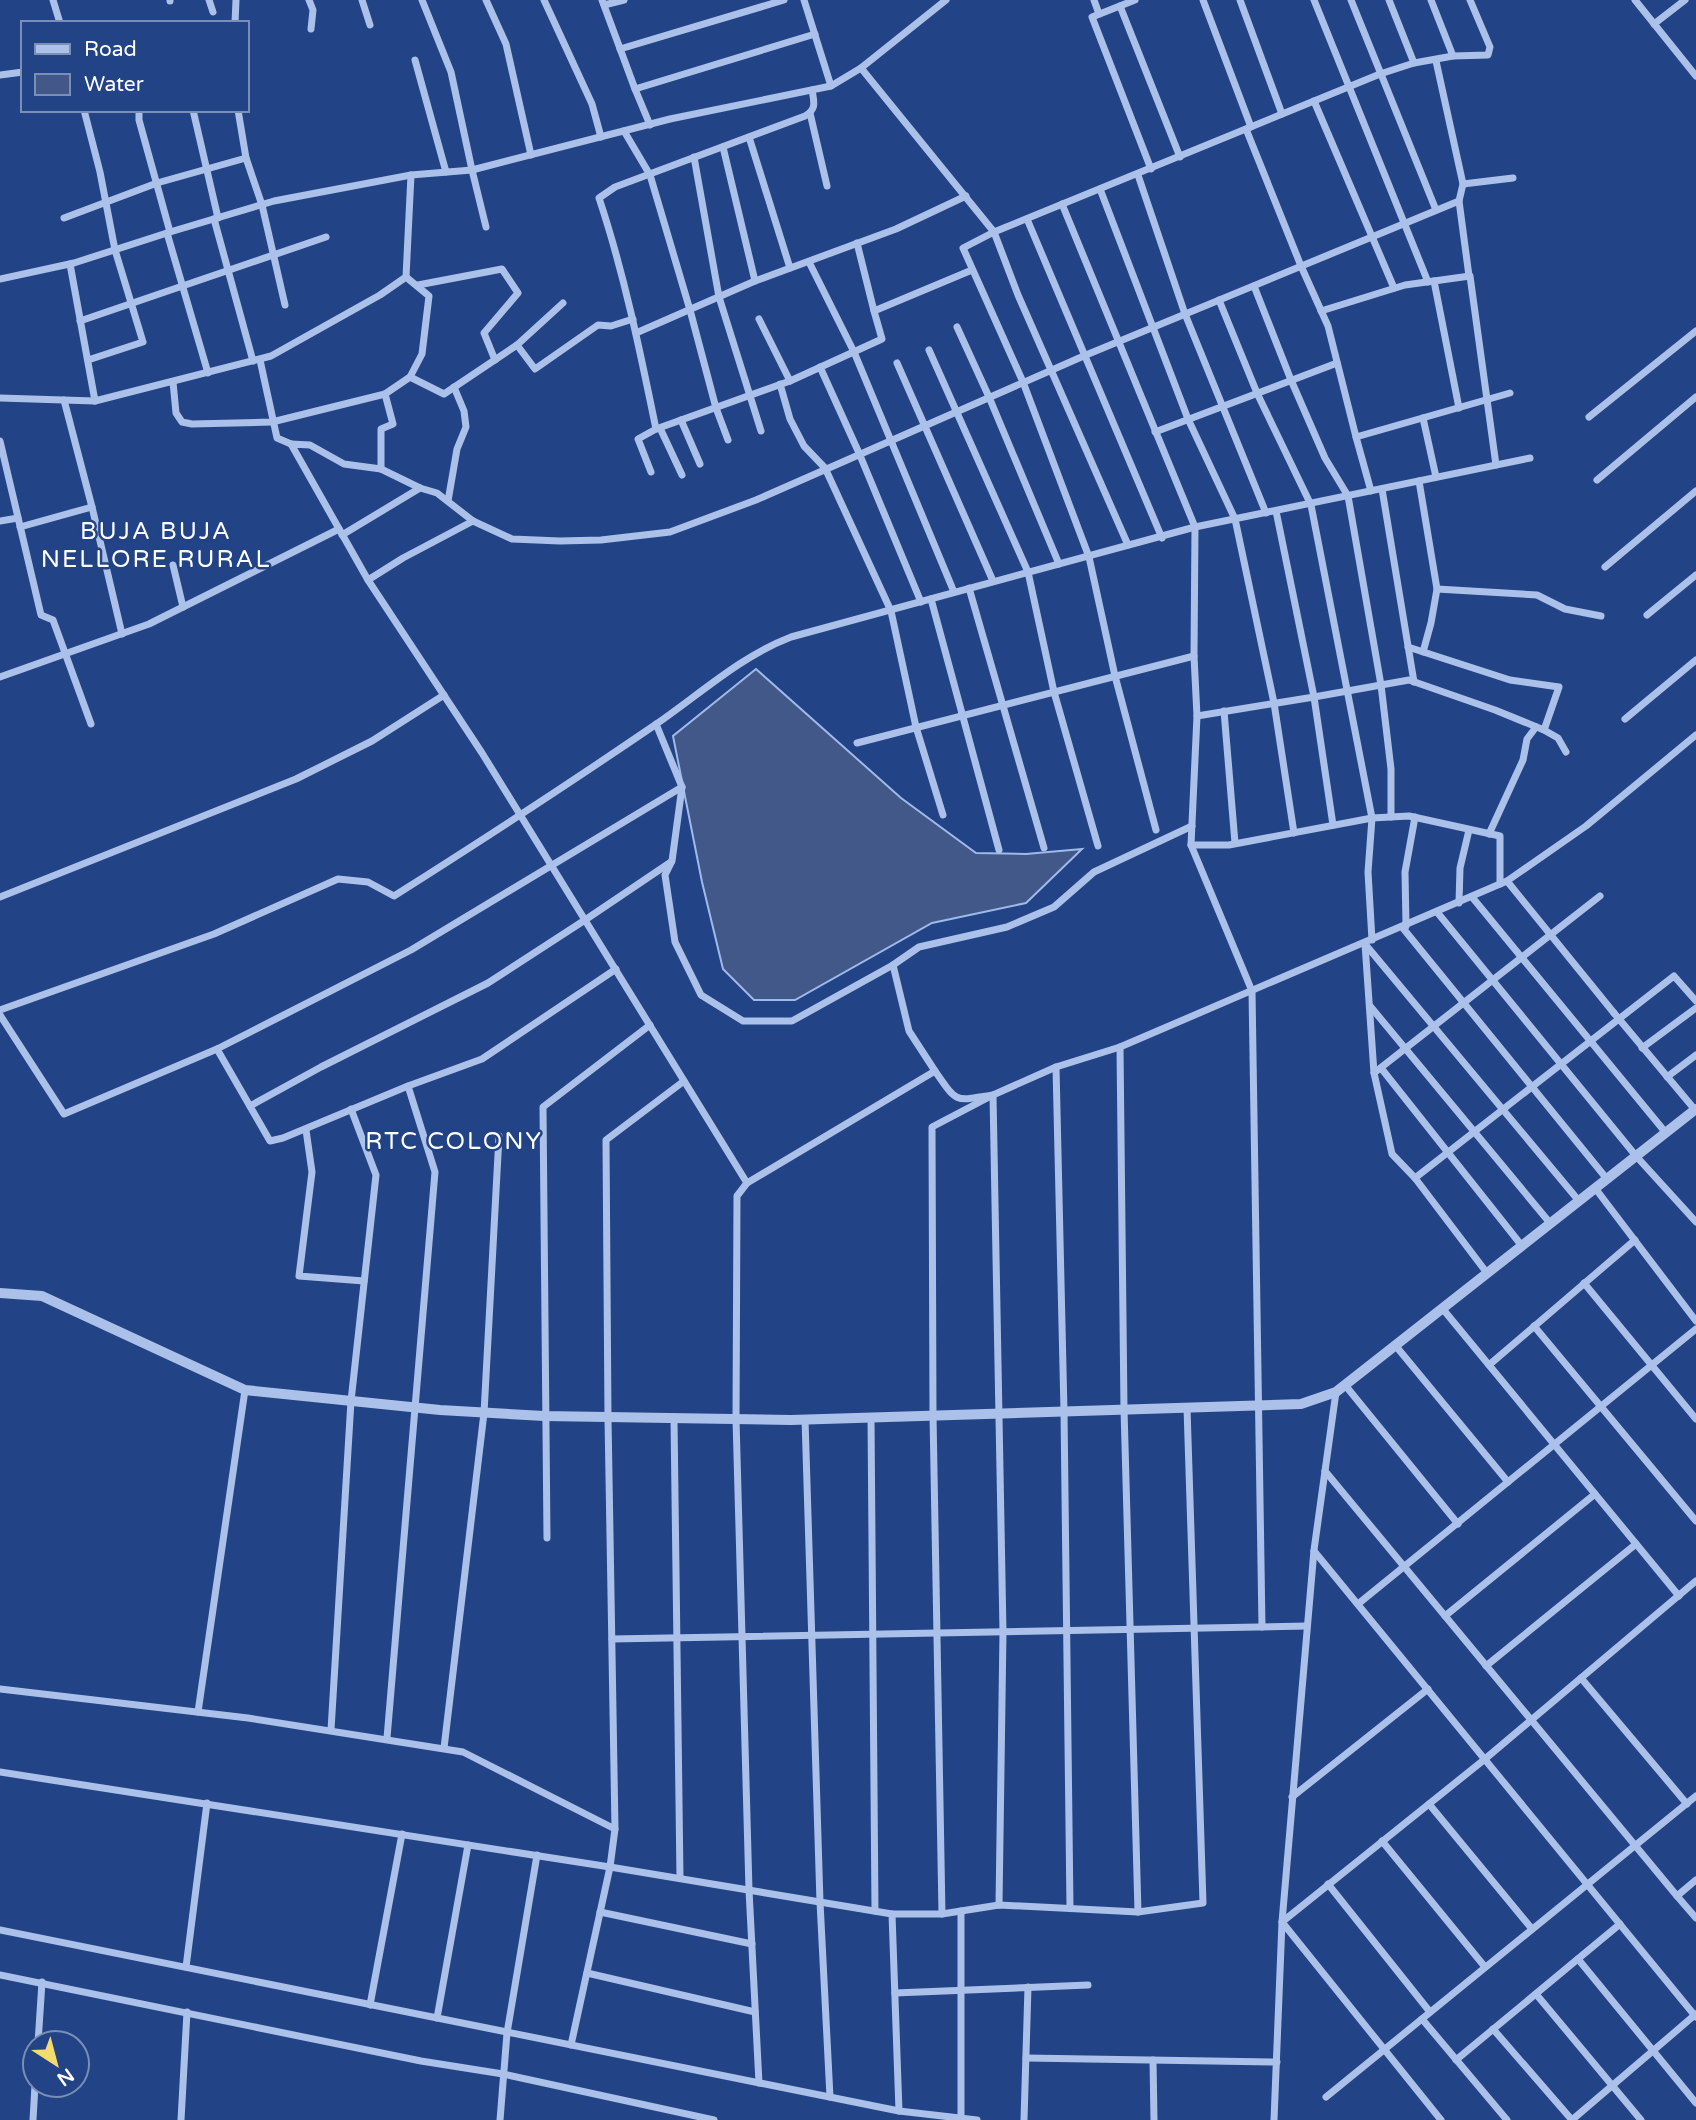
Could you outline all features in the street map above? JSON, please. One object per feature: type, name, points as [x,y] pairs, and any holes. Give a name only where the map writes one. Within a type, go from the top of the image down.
[{"type":"street","points":[[53,0],[59,21]]},
{"type":"street","points":[[209,0],[213,12]]},
{"type":"street","points":[[235,21],[236,0]]},
{"type":"street","points":[[309,0],[313,10],[312,29]]},
{"type":"street","points":[[362,0],[370,25]]},
{"type":"street","points":[[422,0],[451,72],[486,227]]},
{"type":"street","points":[[486,0],[506,44],[531,155]]},
{"type":"street","points":[[544,0],[592,104],[601,137]]},
{"type":"street","points":[[624,0],[603,3],[650,125]]},
{"type":"street","points":[[620,49],[784,0]]},
{"type":"street","points":[[804,0],[831,86]]},
{"type":"street","points":[[0,279],[70,264],[262,205],[411,175],[471,170],[624,131],[831,86],[861,68],[946,0]]},
{"type":"street","points":[[1094,0],[1099,14]]},
{"type":"street","points":[[1135,0],[1092,17],[1151,169]]},
{"type":"street","points":[[1203,0],[1301,266],[1328,326],[1371,491]]},
{"type":"street","points":[[1240,0],[1282,114]]},
{"type":"street","points":[[1314,0],[1431,281],[1459,408]]},
{"type":"street","points":[[1351,0],[1436,210]]},
{"type":"street","points":[[1389,0],[1414,63]]},
{"type":"street","points":[[1431,0],[1453,56]]},
{"type":"street","points":[[1156,830],[1115,676],[1089,557],[1023,382],[963,248],[994,232],[1380,74],[1414,63],[1453,56],[1488,55],[1490,47],[1470,0]]},
{"type":"street","points":[[1635,0],[1695,74]]},
{"type":"street","points":[[1654,24],[1685,0]]},
{"type":"street","points":[[1120,6],[1180,157]]},
{"type":"street","points":[[635,89],[814,34]]},
{"type":"street","points":[[415,60],[446,172]]},
{"type":"street","points":[[1436,61],[1463,184],[1459,201],[1496,465]]},
{"type":"street","points":[[861,68],[994,232],[1128,545]]},
{"type":"street","points":[[0,75],[21,72]]},
{"type":"street","points":[[682,475],[658,428],[612,237],[599,198],[615,187],[810,113],[815,106],[812,90]]},
{"type":"street","points":[[1314,101],[1394,288]]},
{"type":"street","points":[[84,112],[115,250],[143,342],[88,360]]},
{"type":"street","points":[[139,112],[182,286],[208,373]]},
{"type":"street","points":[[193,112],[229,271],[277,438],[290,444],[310,445],[344,464],[382,468],[420,488],[437,493],[472,521],[512,539],[601,540],[670,532],[756,500],[1086,355],[1459,201]]},
{"type":"street","points":[[238,112],[246,158],[262,205],[285,305]]},
{"type":"street","points":[[810,113],[827,186]]},
{"type":"street","points":[[624,131],[650,175],[716,408],[729,440]]},
{"type":"street","points":[[749,137],[790,268]]},
{"type":"street","points":[[723,147],[755,282]]},
{"type":"street","points":[[694,157],[719,297],[761,431]]},
{"type":"street","points":[[64,218],[157,183],[246,158]]},
{"type":"street","points":[[406,277],[411,175]]},
{"type":"street","points":[[1138,175],[1185,314],[1266,513]]},
{"type":"street","points":[[1463,184],[1513,178]]},
{"type":"street","points":[[1100,190],[1188,419],[1235,519],[1274,703],[1293,833]]},
{"type":"street","points":[[636,333],[755,282],[895,229],[966,196]]},
{"type":"street","points":[[1062,204],[1195,527],[1197,716],[1191,845],[1252,991],[1262,1627]]},
{"type":"street","points":[[1027,219],[1162,537]]},
{"type":"street","points":[[80,321],[326,237]]},
{"type":"street","points":[[651,472],[638,439],[658,428],[789,382],[882,339],[857,243]]},
{"type":"street","points":[[809,261],[854,352],[954,592]]},
{"type":"street","points":[[70,264],[95,401]]},
{"type":"street","points":[[418,285],[502,269],[518,293],[484,333],[495,360]]},
{"type":"street","points":[[874,311],[972,270]]},
{"type":"street","points":[[1321,311],[1394,288],[1469,276]]},
{"type":"street","points":[[173,382],[176,413],[182,422],[192,424],[272,422],[385,394],[410,377],[422,354],[429,296],[406,277]]},
{"type":"street","points":[[0,398],[95,401],[271,356],[380,295],[406,277]]},
{"type":"street","points":[[1254,286],[1325,458],[1348,496],[1381,685],[1391,769],[1391,817]]},
{"type":"street","points":[[1219,300],[1257,393],[1311,505],[1372,818],[1368,872],[1369,1006],[1392,1154],[1415,1178],[1487,1273]]},
{"type":"street","points":[[410,377],[444,394],[517,345],[563,303]]},
{"type":"street","points":[[517,345],[535,369],[598,325],[611,326],[633,319]]},
{"type":"street","points":[[759,319],[789,382]]},
{"type":"street","points":[[957,327],[1059,564]]},
{"type":"street","points":[[1589,417],[1696,331]]},
{"type":"street","points":[[929,349],[1028,572],[1054,692],[1098,846]]},
{"type":"street","points":[[897,363],[993,581]]},
{"type":"street","points":[[1155,432],[1337,363]]},
{"type":"street","points":[[820,367],[921,602]]},
{"type":"street","points":[[780,384],[790,419],[804,446],[825,468],[891,611],[916,727],[943,815]]},
{"type":"street","points":[[448,501],[457,449],[466,427],[464,411],[454,387]]},
{"type":"street","points":[[1356,437],[1510,393]]},
{"type":"street","points":[[382,468],[381,429],[393,424],[385,394]]},
{"type":"street","points":[[1597,480],[1696,397]]},
{"type":"street","points":[[64,400],[122,634]]},
{"type":"street","points":[[1423,418],[1436,477]]},
{"type":"street","points":[[681,420],[700,464]]},
{"type":"street","points":[[0,441],[41,615],[53,620],[91,724]]},
{"type":"street","points":[[290,444],[368,580],[552,865],[747,1183]]},
{"type":"street","points":[[682,787],[411,950],[217,1049],[64,1114],[0,1012],[214,934],[338,878],[368,882],[394,896],[521,816],[656,724],[722,675],[774,643],[1195,527],[1530,458]]},
{"type":"street","points":[[1419,481],[1437,589],[1423,652]]},
{"type":"street","points":[[0,677],[149,624],[340,532],[420,488]]},
{"type":"street","points":[[1382,489],[1414,682]]},
{"type":"street","points":[[1605,567],[1696,491]]},
{"type":"street","points":[[20,527],[92,507]]},
{"type":"street","points":[[1276,510],[1314,697],[1333,825]]},
{"type":"street","points":[[0,521],[18,518]]},
{"type":"street","points":[[368,580],[472,521]]},
{"type":"street","points":[[173,565],[183,607]]},
{"type":"street","points":[[1647,615],[1696,575]]},
{"type":"street","points":[[969,588],[1044,848]]},
{"type":"street","points":[[1437,589],[1537,595],[1565,609],[1601,616]]},
{"type":"street","points":[[931,599],[999,850]]},
{"type":"street","points":[[1408,647],[1510,680],[1559,687],[1540,729],[1527,739],[1523,760],[1489,834]]},
{"type":"street","points":[[857,743],[1195,656]]},
{"type":"street","points":[[1625,719],[1696,660]]},
{"type":"street","points":[[1197,716],[1409,680],[1540,729],[1558,738],[1566,752]]},
{"type":"street","points":[[0,897],[296,779],[372,741],[444,695]]},
{"type":"street","points":[[1224,711],[1235,844]]},
{"type":"street","points":[[656,724],[682,787],[672,861],[665,875],[675,942],[701,995],[743,1021],[792,1021],[893,965],[919,947],[1007,927],[1054,907],[1094,872],[1192,826]]},
{"type":"street","points":[[942,1914],[933,1415],[932,1127],[993,1094],[1056,1067],[1120,1047],[1504,883],[1586,826],[1696,735]]},
{"type":"street","points":[[0,1293],[42,1296],[245,1390],[416,1408],[608,1418],[805,1419],[1301,1404],[1340,1388],[1696,1111],[1549,933],[1504,883],[1500,836],[1415,817],[1391,817],[1372,818],[1235,844],[1191,845]]},
{"type":"street","points":[[1415,817],[1405,872],[1404,926],[1607,1179]]},
{"type":"street","points":[[1459,903],[1460,868],[1469,830]]},
{"type":"street","points":[[250,1106],[488,983],[672,861]]},
{"type":"street","points":[[1378,1070],[1549,933],[1600,896]]},
{"type":"street","points":[[1472,897],[1666,1133]]},
{"type":"street","points":[[1437,912],[1636,1156],[1696,1222]]},
{"type":"street","points":[[1368,942],[1433,1026],[1579,1201]]},
{"type":"street","points":[[893,965],[909,1031],[952,1096],[964,1100],[993,1094]]},
{"type":"street","points":[[217,1049],[270,1141],[306,1130],[408,1086],[482,1059],[615,969]]},
{"type":"street","points":[[1415,1178],[1674,976],[1696,1001]]},
{"type":"street","points":[[1369,1006],[1550,1223]]},
{"type":"street","points":[[1642,1048],[1696,1008]]},
{"type":"street","points":[[547,1538],[543,1107],[650,1025]]},
{"type":"street","points":[[1120,1047],[1125,1409],[1138,1912]]},
{"type":"street","points":[[1667,1077],[1696,1055]]},
{"type":"street","points":[[1056,1067],[1064,1411],[1070,1908]]},
{"type":"street","points":[[1378,1070],[1448,1152],[1522,1246]]},
{"type":"street","points":[[759,2083],[749,1890],[736,1419],[737,1196],[747,1183],[935,1071]]},
{"type":"street","points":[[571,2045],[610,1867],[615,1829],[606,1140],[684,1082]]},
{"type":"street","points":[[387,1738],[435,1172],[408,1086]]},
{"type":"street","points":[[993,1094],[1003,1632],[999,1905]]},
{"type":"street","points":[[331,1730],[351,1401],[376,1175],[351,1109]]},
{"type":"street","points":[[306,1130],[312,1172],[299,1276],[364,1281]]},
{"type":"street","points":[[444,1748],[484,1413],[499,1136]]},
{"type":"street","points":[[1595,1188],[1696,1321]]},
{"type":"street","points":[[1489,1365],[1635,1240]]},
{"type":"street","points":[[1584,1283],[1695,1414]]},
{"type":"street","points":[[1443,1308],[1679,1596]]},
{"type":"street","points":[[1534,1326],[1696,1521]]},
{"type":"street","points":[[1358,1604],[1696,1329]]},
{"type":"street","points":[[1395,1345],[1508,1482]]},
{"type":"street","points":[[1274,2120],[1282,1922],[1307,1626],[1314,1550],[1340,1388]]},
{"type":"street","points":[[1340,1388],[1458,1524]]},
{"type":"street","points":[[198,1712],[245,1390]]},
{"type":"street","points":[[0,1772],[537,1855],[892,1914],[942,1914],[999,1905],[1138,1912],[1203,1903],[1187,1408]]},
{"type":"street","points":[[871,1417],[875,1911]]},
{"type":"street","points":[[674,1419],[680,1878]]},
{"type":"street","points":[[805,1419],[820,1902],[830,2097]]},
{"type":"street","points":[[1325,1471],[1696,1918]]},
{"type":"street","points":[[1446,1616],[1595,1494]]},
{"type":"street","points":[[1486,1666],[1636,1544]]},
{"type":"street","points":[[1314,1550],[1695,2015],[1572,2120],[1493,2029]]},
{"type":"street","points":[[1282,1922],[1485,1759],[1696,1581]]},
{"type":"street","points":[[612,1639],[1307,1626]]},
{"type":"street","points":[[1581,1678],[1687,1804]]},
{"type":"street","points":[[0,1689],[331,1730],[463,1752],[615,1829]]},
{"type":"street","points":[[1292,1797],[1428,1689]]},
{"type":"street","points":[[1326,2097],[1696,1796]]},
{"type":"street","points":[[186,1967],[206,1803]]},
{"type":"street","points":[[1429,1804],[1532,1930]]},
{"type":"street","points":[[370,2005],[402,1834]]},
{"type":"street","points":[[1382,1841],[1486,1967]]},
{"type":"street","points":[[437,2018],[468,1845]]},
{"type":"street","points":[[500,2120],[507,2033],[537,1855]]},
{"type":"street","points":[[1677,1896],[1696,1880]]},
{"type":"street","points":[[1328,1884],[1430,2012]]},
{"type":"street","points":[[961,1911],[961,2118]]},
{"type":"street","points":[[600,1912],[752,1944]]},
{"type":"street","points":[[892,1914],[899,2110]]},
{"type":"street","points":[[1282,1922],[1441,2120]]},
{"type":"street","points":[[1456,2060],[1620,1924]]},
{"type":"street","points":[[0,1930],[830,2097],[899,2110],[977,2120]]},
{"type":"street","points":[[1578,1959],[1696,2103]]},
{"type":"street","points":[[587,1973],[755,2012]]},
{"type":"street","points":[[0,1975],[421,2061],[503,2074],[715,2120]]},
{"type":"street","points":[[39,2029],[42,1982]]},
{"type":"street","points":[[895,1993],[1088,1985]]},
{"type":"street","points":[[1024,2120],[1028,1987]]},
{"type":"street","points":[[1536,1994],[1642,2120]]},
{"type":"street","points":[[181,2120],[187,2012]]},
{"type":"street","points":[[1422,2019],[1507,2120]]},
{"type":"street","points":[[1026,2058],[1276,2062]]},
{"type":"street","points":[[1153,2060],[1154,2120]]},
{"type":"street","points":[[33,2120],[34,2099]]},
{"type":"water","points":[[756,669],[901,798],[976,853],[1026,854],[1082,849],[1026,903],[932,923],[795,1000],[754,1000],[723,969],[702,882],[673,736]]},
{"type":"district","name":"BUJA BUJA NELLORE RURAL","points":[[156,545]]},
{"type":"district","name":"RTC COLONY","points":[[454,1141]]}]
